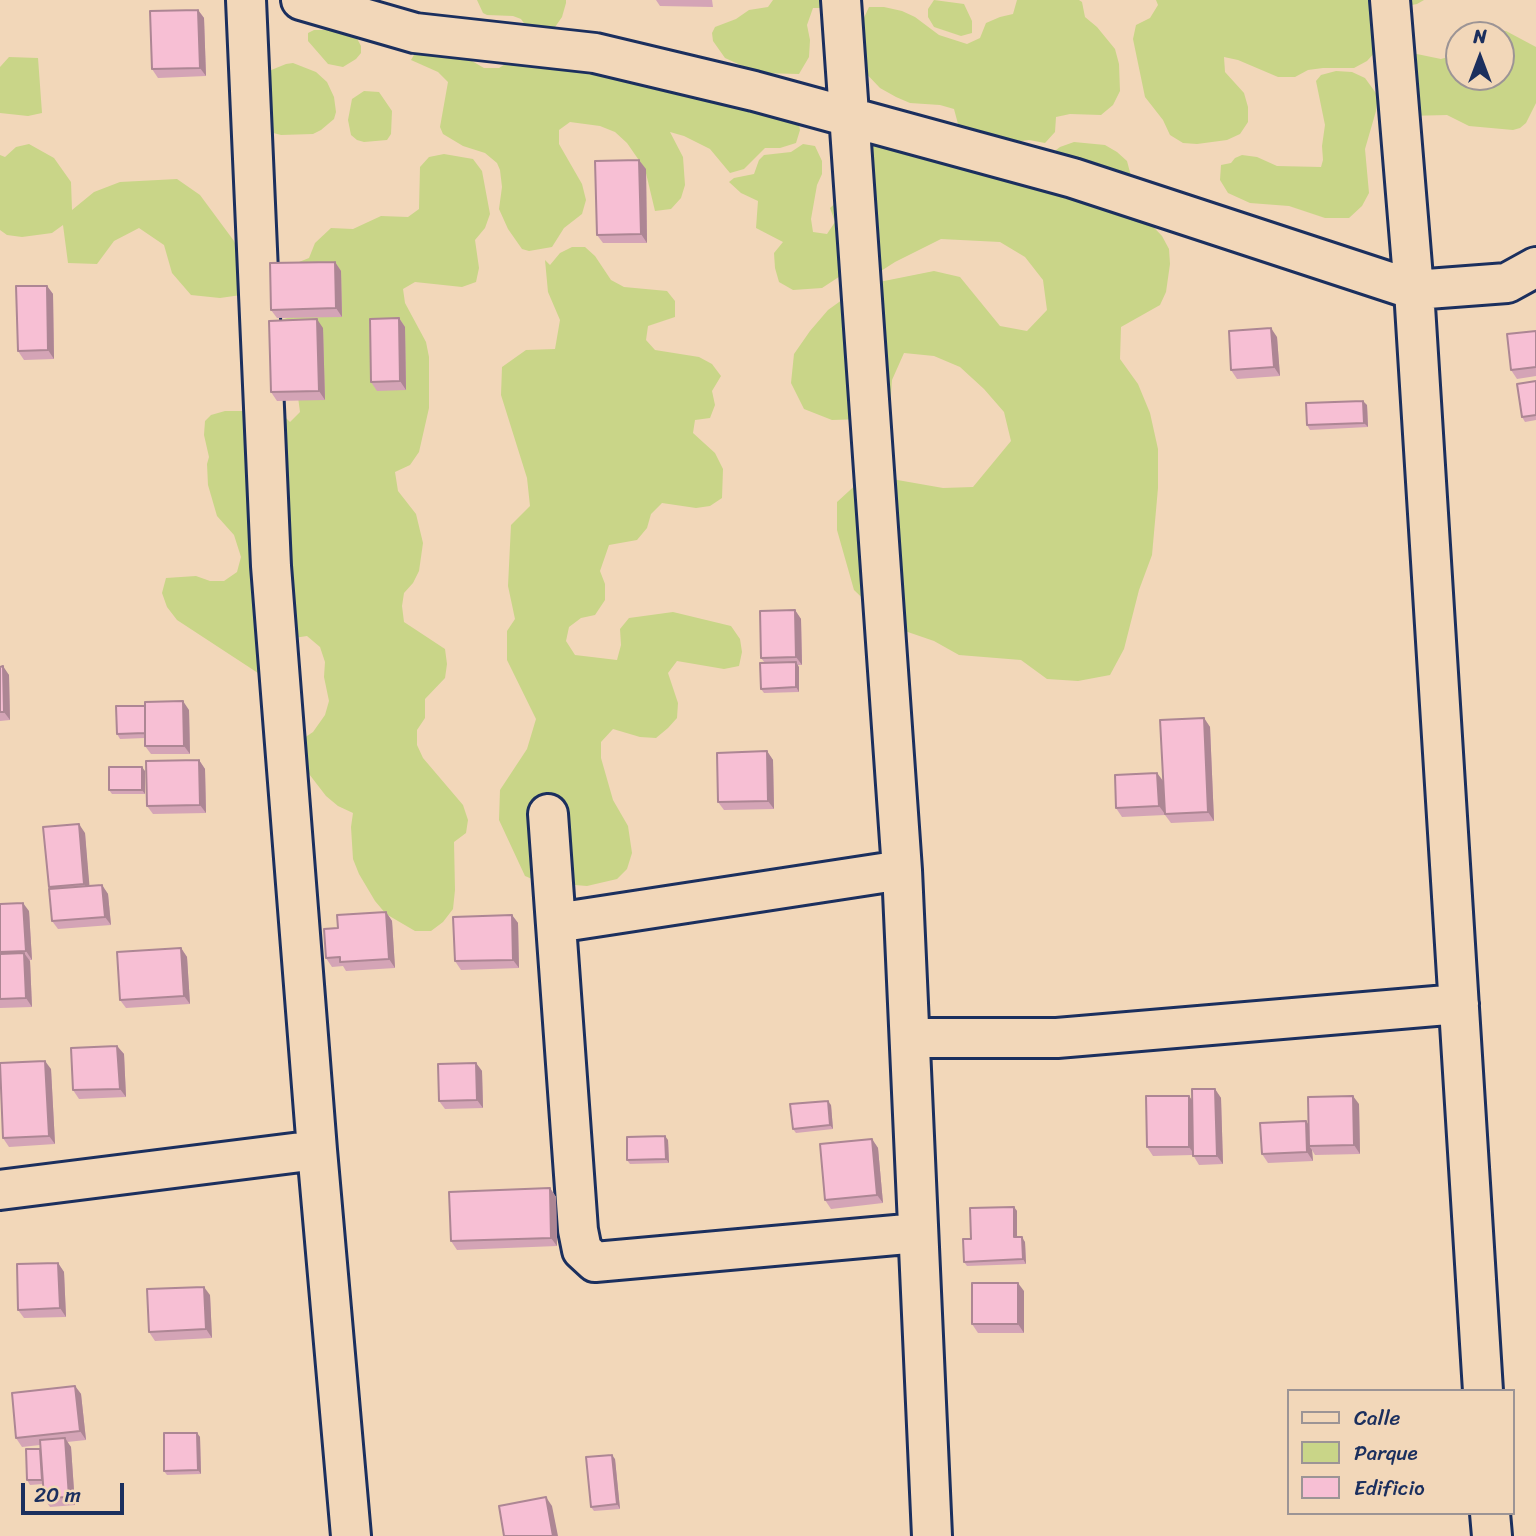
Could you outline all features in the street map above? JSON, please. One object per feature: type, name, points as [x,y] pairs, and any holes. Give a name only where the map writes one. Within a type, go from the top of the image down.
[{"type":"street","points":[[246,0],[271,566],[317,1150],[351,1536]]},
{"type":"street","points":[[301,0],[415,33],[595,53],[754,90],[1073,178],[1414,290],[1507,283],[1536,267]]},
{"type":"street","points":[[841,0],[902,870],[932,1536]]},
{"type":"street","points":[[1390,0],[1414,290],[1483,1389]]},
{"type":"street","points":[[548,814],[578,1230],[582,1250],[596,1262],[918,1233]]},
{"type":"street","points":[[556,923],[902,870]]},
{"type":"street","points":[[910,1038],[1056,1038],[1459,1004]]},
{"type":"street","points":[[0,1190],[317,1150]]},
{"type":"street","points":[[1490,1515],[1492,1536]]},
{"type":"green space","points":[[477,0],[566,0],[566,3],[562,17],[553,30],[530,32],[521,19],[483,13]]},
{"type":"green space","points":[[773,0],[853,0],[827,8],[813,8],[807,25],[809,57],[799,74],[758,73],[725,58],[713,41],[712,33],[715,27],[736,19],[749,10],[768,7]]},
{"type":"green space","points":[[934,0],[964,4],[972,21],[972,33],[961,36],[934,27],[928,17],[928,9]]},
{"type":"green space","points":[[1017,0],[1082,2],[1085,17],[1115,49],[1119,64],[1120,91],[1113,105],[1101,115],[1070,114],[1056,117],[1055,132],[1045,143],[1029,140],[1015,142],[1047,157],[1060,147],[1074,142],[1105,145],[1117,152],[1127,161],[1141,214],[1162,236],[1169,249],[1166,292],[1160,305],[1121,327],[1120,359],[1138,384],[1150,413],[1158,449],[1158,488],[1152,555],[1139,590],[1124,649],[1110,675],[1078,681],[1047,679],[1021,660],[959,655],[934,641],[902,630],[877,612],[854,590],[837,530],[837,502],[860,481],[886,478],[943,488],[973,487],[1011,441],[1004,412],[984,389],[960,367],[934,356],[904,353],[892,380],[890,409],[863,419],[832,420],[804,409],[791,383],[794,354],[828,310],[853,292],[879,282],[934,271],[960,277],[1000,326],[1027,331],[1047,310],[1043,280],[1025,257],[1000,242],[941,239],[881,271],[848,271],[822,288],[793,290],[779,282],[775,268],[774,253],[783,242],[756,228],[758,201],[741,193],[729,182],[734,178],[754,174],[764,155],[791,152],[803,144],[815,146],[822,161],[822,174],[817,185],[811,219],[813,232],[827,234],[835,222],[830,208],[841,198],[839,140],[955,138],[958,124],[954,109],[910,103],[896,97],[880,88],[859,66],[856,35],[869,7],[902,11],[939,35],[967,44],[980,38],[986,23],[1013,14]]},
{"type":"green space","points":[[1156,0],[1424,0],[1386,10],[1377,50],[1367,61],[1354,68],[1323,68],[1308,70],[1295,77],[1278,77],[1224,57],[1225,72],[1244,93],[1248,122],[1240,134],[1227,140],[1197,144],[1183,143],[1170,135],[1163,120],[1145,97],[1133,39],[1136,25],[1150,18],[1158,5]]},
{"type":"green space","points":[[334,27],[354,33],[361,46],[361,53],[356,59],[343,67],[328,64],[308,41],[308,33]]},
{"type":"green space","points":[[1515,36],[1536,47],[1536,103],[1526,123],[1513,130],[1469,126],[1447,115],[1407,116],[1412,53],[1445,58],[1445,91],[1515,91]]},
{"type":"green space","points":[[533,47],[797,116],[800,130],[796,143],[780,148],[765,148],[744,169],[730,173],[710,149],[670,132],[683,157],[685,185],[681,198],[671,209],[655,211],[645,169],[627,143],[615,132],[600,126],[570,122],[559,130],[559,144],[582,184],[586,200],[582,214],[564,228],[552,247],[529,251],[522,249],[508,229],[499,209],[502,187],[497,163],[485,153],[463,146],[443,134],[440,127],[448,82],[438,72],[411,60],[418,48],[462,51],[484,68],[499,68]]},
{"type":"green space","points":[[9,57],[38,58],[42,113],[28,116],[0,113],[0,67]]},
{"type":"green space","points":[[293,63],[316,72],[327,82],[334,97],[334,119],[313,134],[281,135],[266,131],[259,75]]},
{"type":"green space","points":[[1336,71],[1352,72],[1365,78],[1378,96],[1365,149],[1369,193],[1362,206],[1349,218],[1325,218],[1289,206],[1250,203],[1228,193],[1220,180],[1221,165],[1231,163],[1242,155],[1257,157],[1277,166],[1321,167],[1325,125],[1316,81],[1321,75]]},
{"type":"green space","points":[[364,91],[379,92],[392,111],[391,134],[387,140],[364,142],[351,135],[348,120],[352,99]]},
{"type":"green space","points":[[29,144],[54,158],[71,182],[72,210],[94,192],[120,182],[177,179],[200,195],[234,241],[245,266],[248,294],[220,298],[191,295],[172,273],[164,245],[139,228],[114,241],[97,264],[68,263],[63,225],[52,233],[22,237],[7,235],[0,230],[0,155],[5,157],[16,147]]},
{"type":"green space","points":[[444,154],[473,159],[482,171],[490,214],[485,228],[475,240],[479,268],[476,282],[462,287],[415,282],[403,289],[405,303],[426,342],[429,357],[429,408],[419,452],[410,465],[395,472],[398,491],[416,514],[423,543],[419,571],[404,593],[404,622],[445,649],[447,664],[445,678],[425,699],[425,718],[417,730],[417,745],[423,758],[463,805],[468,820],[466,833],[454,842],[453,909],[443,922],[431,931],[415,931],[386,914],[375,901],[353,859],[353,813],[326,796],[306,770],[301,740],[313,732],[325,715],[329,701],[324,677],[325,662],[320,647],[307,636],[294,638],[261,675],[177,620],[167,607],[162,593],[166,578],[196,576],[210,581],[224,581],[237,572],[241,557],[234,535],[217,516],[208,485],[209,457],[204,435],[205,421],[211,415],[225,411],[279,411],[290,422],[300,412],[298,397],[270,323],[291,317],[294,264],[309,258],[315,243],[331,228],[353,229],[381,216],[408,217],[419,209],[420,167],[429,157]]},
{"type":"green space","points":[[572,247],[585,247],[595,256],[611,280],[624,287],[667,291],[675,301],[675,317],[648,326],[646,340],[655,350],[699,357],[712,364],[721,376],[712,391],[715,405],[710,418],[695,420],[693,433],[715,453],[723,469],[722,498],[710,506],[696,508],[662,503],[651,514],[647,528],[637,540],[609,545],[600,571],[605,584],[605,600],[595,615],[581,618],[569,627],[566,641],[575,655],[617,660],[621,645],[620,629],[629,618],[673,612],[731,626],[740,639],[742,652],[739,666],[724,669],[677,661],[668,673],[678,703],[677,718],[668,728],[656,738],[640,737],[613,729],[601,742],[601,758],[613,800],[628,826],[632,853],[627,869],[617,879],[587,886],[539,882],[525,876],[499,820],[500,790],[527,749],[536,719],[507,660],[507,631],[515,619],[508,586],[511,525],[530,506],[527,478],[501,395],[502,367],[526,350],[555,349],[560,320],[548,292],[545,260],[550,265],[560,253]]},
{"type":"building","points":[[198,10],[200,68],[152,69],[150,11]]},
{"type":"building","points":[[639,160],[641,234],[597,235],[595,161]]},
{"type":"building","points":[[335,262],[336,308],[271,310],[270,263]]},
{"type":"building","points":[[16,286],[47,286],[48,350],[18,351]]},
{"type":"building","points":[[399,318],[400,381],[371,382],[370,319]]},
{"type":"building","points":[[317,319],[319,391],[271,392],[269,321]]},
{"type":"building","points":[[1271,328],[1274,367],[1231,370],[1229,331]]},
{"type":"building","points":[[1536,331],[1536,367],[1511,370],[1507,334]]},
{"type":"building","points":[[1536,381],[1536,415],[1522,417],[1517,384]]},
{"type":"building","points":[[1363,401],[1364,423],[1307,425],[1306,403]]},
{"type":"building","points":[[795,610],[796,657],[761,658],[760,611]]},
{"type":"building","points":[[796,662],[796,687],[761,689],[760,663]]},
{"type":"building","points":[[3,666],[4,712],[0,712],[0,667]]},
{"type":"building","points":[[183,701],[184,746],[145,746],[145,702]]},
{"type":"building","points":[[116,706],[145,706],[145,733],[117,734]]},
{"type":"building","points":[[1204,718],[1208,812],[1165,814],[1160,720]]},
{"type":"building","points":[[767,751],[768,801],[718,802],[717,753]]},
{"type":"building","points":[[199,760],[200,805],[147,806],[146,761]]},
{"type":"building","points":[[109,767],[142,767],[142,790],[109,790]]},
{"type":"building","points":[[1157,773],[1159,806],[1116,808],[1115,775]]},
{"type":"building","points":[[79,824],[84,884],[49,887],[43,827]]},
{"type":"building","points":[[102,885],[105,917],[52,921],[49,889]]},
{"type":"building","points":[[23,903],[26,951],[0,952],[0,904]]},
{"type":"building","points":[[386,912],[389,959],[340,962],[340,957],[326,958],[324,929],[338,928],[337,915]]},
{"type":"building","points":[[512,915],[513,960],[455,961],[453,917]]},
{"type":"building","points":[[181,948],[184,996],[120,1000],[117,952]]},
{"type":"building","points":[[24,953],[26,998],[0,999],[0,954]]},
{"type":"building","points":[[117,1046],[120,1089],[73,1090],[71,1048]]},
{"type":"building","points":[[45,1061],[49,1136],[3,1138],[0,1063]]},
{"type":"building","points":[[476,1063],[477,1100],[439,1101],[438,1064]]},
{"type":"building","points":[[1192,1089],[1215,1089],[1217,1156],[1193,1156]]},
{"type":"building","points":[[1146,1096],[1189,1096],[1189,1147],[1147,1147]]},
{"type":"building","points":[[1353,1096],[1354,1145],[1309,1146],[1308,1097]]},
{"type":"building","points":[[828,1101],[830,1125],[793,1129],[790,1104]]},
{"type":"building","points":[[1306,1121],[1307,1152],[1262,1154],[1260,1123]]},
{"type":"building","points":[[665,1136],[666,1159],[627,1160],[627,1137]]},
{"type":"building","points":[[872,1139],[877,1195],[825,1200],[820,1144]]},
{"type":"building","points":[[550,1188],[551,1238],[451,1241],[449,1192]]},
{"type":"building","points":[[1014,1207],[1014,1237],[1022,1237],[1023,1259],[964,1262],[963,1239],[971,1239],[970,1208]]},
{"type":"building","points":[[58,1263],[60,1308],[18,1310],[17,1264]]},
{"type":"building","points":[[972,1283],[1018,1283],[1018,1324],[972,1324]]},
{"type":"building","points":[[204,1287],[206,1329],[149,1332],[147,1289]]},
{"type":"building","points":[[75,1386],[80,1431],[16,1438],[12,1393]]},
{"type":"building","points":[[164,1433],[197,1433],[198,1470],[164,1471]]},
{"type":"building","points":[[65,1438],[69,1497],[44,1498],[40,1440]]},
{"type":"building","points":[[26,1449],[40,1449],[42,1480],[27,1480]]},
{"type":"building","points":[[612,1455],[617,1504],[591,1507],[586,1457]]},
{"type":"building","points":[[546,1497],[553,1536],[504,1536],[499,1506]]}]
